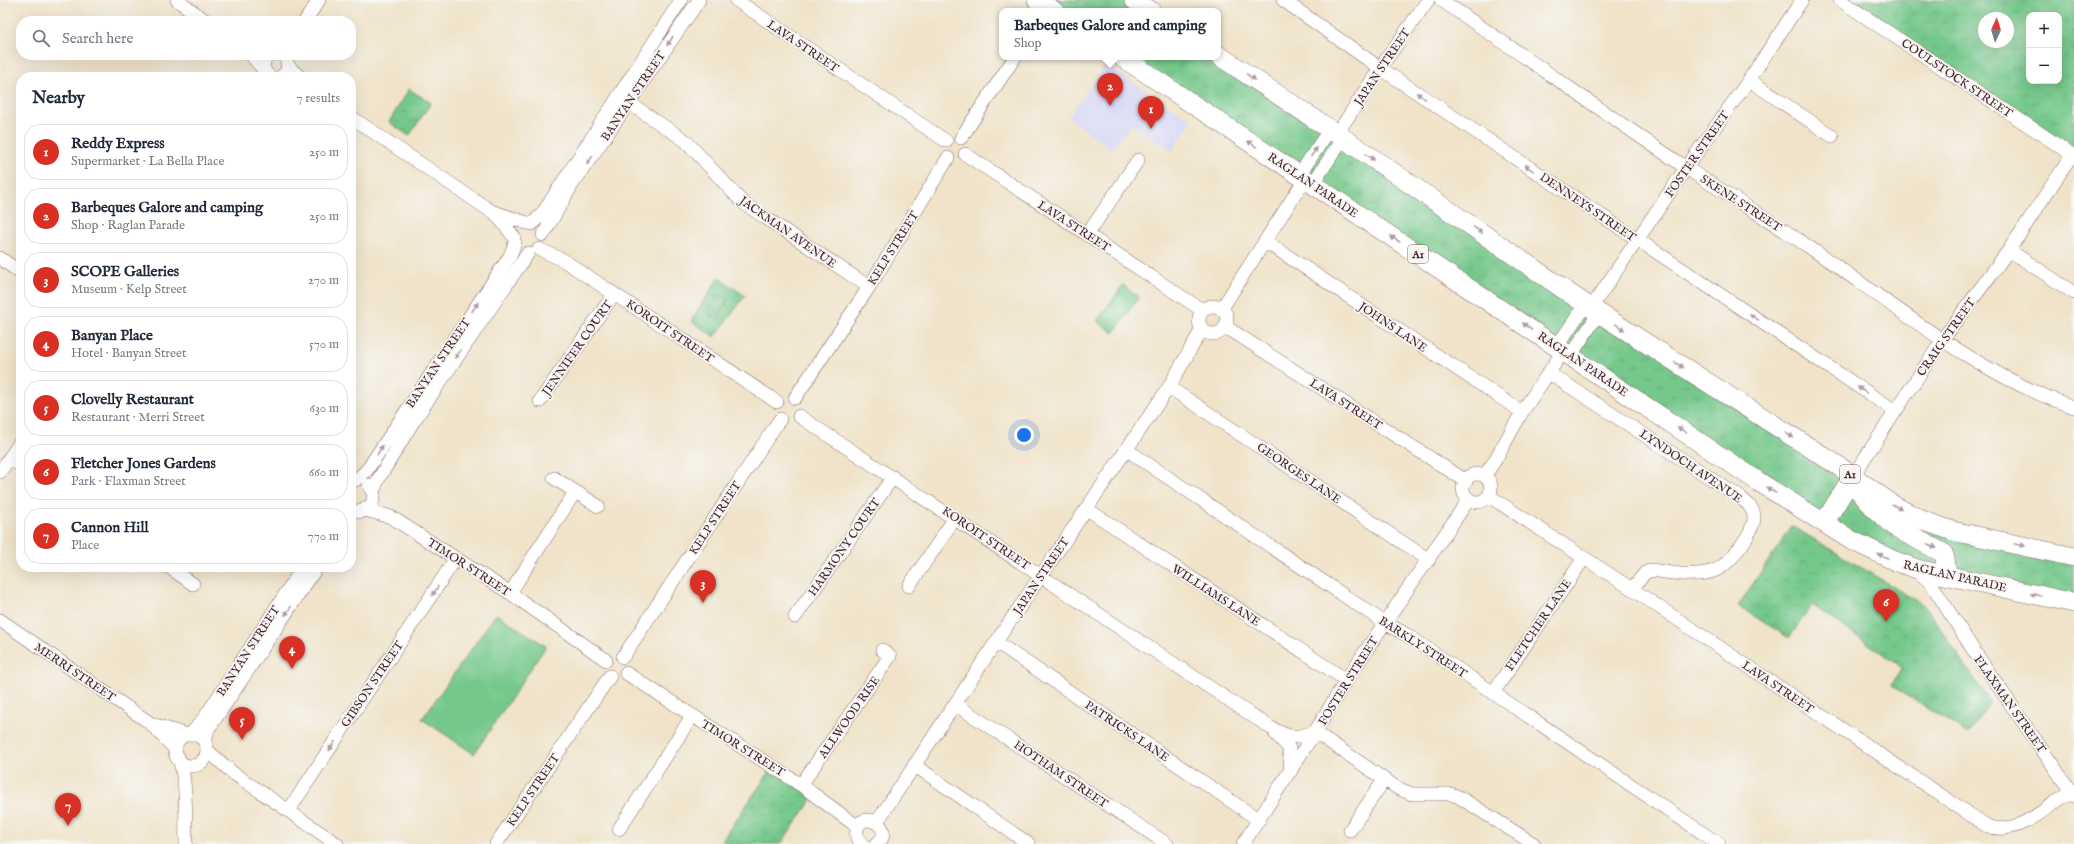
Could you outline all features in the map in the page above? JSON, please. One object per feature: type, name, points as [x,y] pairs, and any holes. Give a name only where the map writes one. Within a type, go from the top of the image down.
[{"type":"highway","points":[[1134,0],[1146,8]]},
{"type":"highway","name":"A1","points":[[1221,57],[1336,133],[1592,308],[1853,476],[1887,501],[1924,521],[1953,531],[2074,556]]},
{"type":"highway","name":"RAGLAN PARADE","points":[[1126,60],[1759,482],[1867,549],[1905,565],[1944,587],[2074,603]]},
{"type":"highway","points":[[1853,476],[1857,489],[1884,518],[1898,529],[1943,553],[1945,558],[1944,587]]},
{"type":"highway","name":"CRAIG STREET","points":[[1824,523],[1853,476]]},
{"type":"street","points":[[177,0],[199,16]]},
{"type":"street","points":[[308,16],[319,0]]},
{"type":"street","name":"BANYAN STREET","points":[[357,513],[372,504],[373,493],[379,478],[413,422],[538,244],[682,0]]},
{"type":"street","name":"BANYAN STREET","points":[[530,223],[542,214],[624,100],[699,0]]},
{"type":"street","name":"DENNEYS STREET","points":[[1283,0],[1380,68],[1895,411]]},
{"type":"street","name":"JAPAN STREET","points":[[1222,308],[1336,133],[1428,0]]},
{"type":"street","name":"SKENE STREET","points":[[1441,0],[1686,168],[1808,246],[1943,339],[2019,386],[2045,398],[2074,407]]},
{"type":"street","name":"FOSTER STREET","points":[[1564,351],[1686,168],[1749,80],[1802,0]]},
{"type":"street","name":"COULSTOCK STREET","points":[[1840,0],[2073,155]]},
{"type":"street","name":"LAVA STREET","points":[[735,1],[946,142]]},
{"type":"street","points":[[255,60],[264,72]]},
{"type":"street","points":[[264,60],[265,72]]},
{"type":"street","points":[[961,138],[1013,60]]},
{"type":"street","points":[[1749,80],[1832,136]]},
{"type":"street","name":"JACKMAN AVENUE","points":[[624,100],[686,141],[742,202],[869,287]]},
{"type":"street","points":[[356,120],[496,214],[540,227],[538,244],[520,250],[496,214]]},
{"type":"street","points":[[951,138],[961,138],[966,143],[965,154],[959,159],[948,158],[944,152],[946,142],[951,138]]},
{"type":"street","name":"LAVA STREET","points":[[965,154],[1202,310]]},
{"type":"street","name":"CRAIG STREET","points":[[1853,476],[1943,339],[2009,250],[2073,155]]},
{"type":"street","name":"KELP STREET","points":[[795,398],[869,287],[948,158]]},
{"type":"street","points":[[1087,235],[1138,160]]},
{"type":"street","points":[[514,240],[520,226],[530,223]]},
{"type":"street","name":"BANYAN STREET","points":[[356,478],[367,470],[510,256],[514,240]]},
{"type":"street","name":"JOHNS LANE","points":[[1265,241],[1522,412]]},
{"type":"street","name":"KOROIT STREET","points":[[538,244],[777,402]]},
{"type":"street","points":[[2009,250],[2074,293]]},
{"type":"street","points":[[0,259],[16,270]]},
{"type":"street","name":"JENNIFER COURT","points":[[540,402],[614,294]]},
{"type":"street","points":[[1213,305],[1222,308],[1227,318],[1226,327],[1218,333],[1213,334],[1202,329],[1199,322],[1202,310],[1213,305]]},
{"type":"street","name":"LAVA STREET","points":[[1226,327],[1466,481]]},
{"type":"street","name":"JAPAN STREET","points":[[877,822],[996,642],[1169,387],[1202,329]]},
{"type":"street","points":[[1484,476],[1494,462],[1522,412],[1564,351]]},
{"type":"street","name":"LYNDOCH AVENUE","points":[[1549,373],[1741,498],[1749,505],[1754,514],[1750,532],[1727,564],[1702,574],[1652,570],[1645,573],[1632,589]]},
{"type":"street","name":"GEORGES LANE","points":[[1169,387],[1429,560]]},
{"type":"street","points":[[785,396],[795,398],[801,406],[799,416],[788,422],[780,419],[775,411],[777,402],[785,396]]},
{"type":"street","name":"KOROIT STREET","points":[[799,416],[1271,728],[1288,737],[1303,736],[1315,732]]},
{"type":"street","name":"KELP STREET","points":[[623,657],[780,419]]},
{"type":"street","points":[[0,472],[16,449]]},
{"type":"street","name":"BARKLY STREET","points":[[1127,450],[1719,844]]},
{"type":"street","points":[[10,458],[16,462]]},
{"type":"street","points":[[1474,475],[1484,476],[1490,483],[1491,487],[1489,496],[1482,501],[1469,499],[1464,490],[1466,481],[1474,475]]},
{"type":"street","name":"HARMONY COURT","points":[[795,617],[893,477]]},
{"type":"street","points":[[554,478],[598,506]]},
{"type":"street","name":"TIMOR STREET","points":[[356,481],[366,482],[391,517],[510,593],[606,660]]},
{"type":"street","points":[[510,593],[575,492]]},
{"type":"street","name":"LAVA STREET","points":[[1489,496],[1632,589],[1987,826],[2005,829],[2019,825],[2072,794]]},
{"type":"street","name":"FOSTER STREET","points":[[1243,844],[1291,771],[1346,680],[1429,560],[1469,499]]},
{"type":"street","name":"WILLIAMS LANE","points":[[1087,509],[1346,680]]},
{"type":"street","name":"TIMOR STREET","points":[[357,513],[391,517]]},
{"type":"street","points":[[909,586],[955,518]]},
{"type":"street","name":"GIBSON STREET","points":[[289,810],[456,558]]},
{"type":"street","name":"FLETCHER LANE","points":[[1493,693],[1584,558]]},
{"type":"street","points":[[176,572],[193,584]]},
{"type":"street","name":"BANYAN STREET","points":[[206,746],[208,730],[299,583],[302,572]]},
{"type":"street","name":"BANYAN STREET","points":[[189,734],[205,717],[299,583],[311,572]]},
{"type":"street","name":"FLAXMAN STREET","points":[[1944,587],[1948,611],[2072,794]]},
{"type":"street","name":"MERRI STREET","points":[[0,620],[150,723],[176,753]]},
{"type":"street","name":"PATRICKS LANE","points":[[996,642],[1259,820]]},
{"type":"street","name":"ALLWOOD RISE","points":[[801,785],[890,656],[882,650]]},
{"type":"street","points":[[616,654],[623,657],[628,666],[626,673],[620,677],[610,676],[605,671],[606,660],[616,654]]},
{"type":"street","name":"TIMOR STREET","points":[[626,673],[801,785],[858,838]]},
{"type":"street","name":"KELP STREET","points":[[496,844],[610,676]]},
{"type":"street","name":"HOTHAM STREET","points":[[955,704],[1167,844]]},
{"type":"street","points":[[619,829],[692,716]]},
{"type":"street","name":"MERRI STREET","points":[[150,723],[189,734]]},
{"type":"street","name":"KOROIT STREET","points":[[1271,728],[1288,748],[1291,771]]},
{"type":"street","points":[[1315,732],[1397,788],[1412,794],[1451,794],[1459,797],[1505,827],[1532,841],[1534,844]]},
{"type":"street","points":[[186,844],[184,792],[179,760],[176,753],[178,741],[189,734],[199,736],[206,746],[233,773],[337,844]]},
{"type":"street","points":[[176,753],[183,763],[192,766],[203,760],[206,746]]},
{"type":"street","points":[[198,764],[233,773]]},
{"type":"street","points":[[184,792],[198,764]]},
{"type":"street","points":[[914,765],[1030,844]]},
{"type":"street","points":[[1350,830],[1384,780]]},
{"type":"street","points":[[858,838],[866,820],[877,822],[882,830],[880,843]]},
{"type":"shaded area","points":[[1106,65],[1192,120],[1172,151],[1131,124],[1112,149],[1068,117]]},
{"type":"green space","points":[[1037,0],[1134,0],[1146,8],[1049,8]]},
{"type":"green space","points":[[1848,0],[2074,0],[2074,151]]},
{"type":"green space","points":[[1221,59],[1896,507],[2074,557],[2074,603],[1884,557],[1127,60]]},
{"type":"green space","points":[[409,89],[431,103],[409,136],[389,122]]},
{"type":"green space","points":[[719,277],[745,296],[715,337],[691,321]]},
{"type":"green space","points":[[1123,285],[1139,297],[1114,333],[1097,321]]},
{"type":"green space","points":[[719,294],[728,300],[717,319],[707,313]]},
{"type":"green space","points":[[1792,526],[1925,606],[1990,702],[1968,734],[1892,685],[1902,667],[1812,605],[1789,638],[1738,606]]},
{"type":"green space","points":[[496,614],[546,646],[474,754],[422,719]]},
{"type":"green space","points":[[773,767],[815,795],[781,844],[728,844],[722,840]]},
{"type":"place","name":"Barbeques Galore and camping","points":[[1110,106]]},
{"type":"place","name":"Reddy Express","points":[[1151,129]]},
{"type":"place","name":"SCOPE Galleries","points":[[703,603]]},
{"type":"place","name":"Fletcher Jones Gardens","points":[[1886,622]]},
{"type":"place","name":"Banyan Place","points":[[292,669]]},
{"type":"place","name":"Clovelly Restaurant","points":[[242,740]]},
{"type":"place","name":"Cannon Hill","points":[[68,826]]}]
